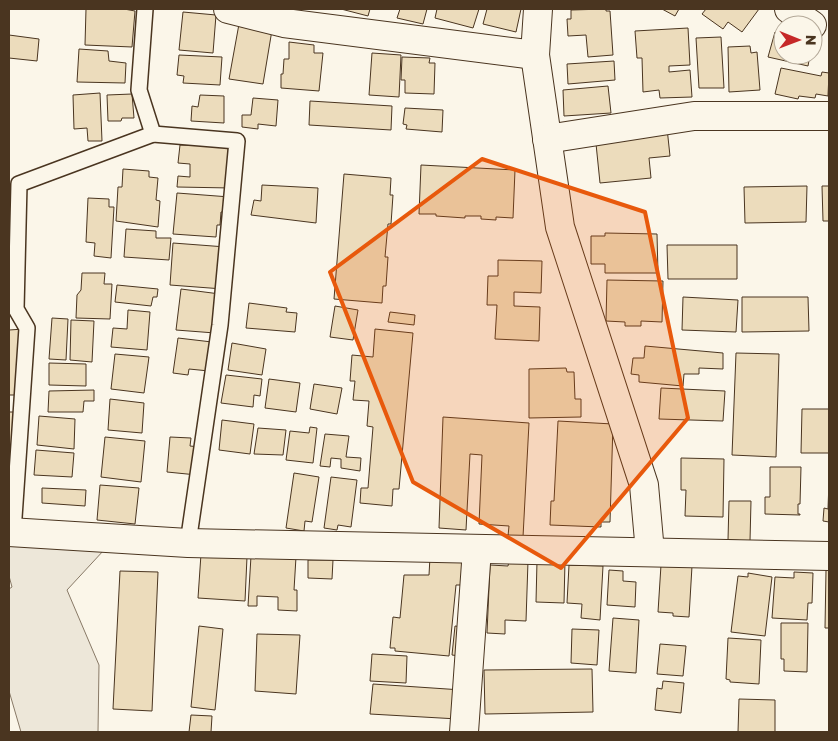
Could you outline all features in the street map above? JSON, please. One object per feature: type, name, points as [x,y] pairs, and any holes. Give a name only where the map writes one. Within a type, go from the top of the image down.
[{"type":"street","points":[[228,9],[284,23],[536,55]]},
{"type":"street","points":[[538,9],[536,55],[560,227],[644,485],[650,552]]},
{"type":"street","points":[[547,139],[694,116],[829,116]]},
{"type":"street","points":[[11,532],[188,543],[829,556]]},
{"type":"street","points":[[464,732],[477,549]]},
{"type":"lane","points":[[145,9],[139,90],[153,134]]},
{"type":"lane","points":[[11,532],[26,328],[16,309],[20,184],[153,134],[237,141],[220,325],[188,543]]},
{"type":"highlighted area","points":[[482,159],[645,212],[688,418],[561,568],[413,482],[330,272]]},
{"type":"shaded area","points":[[9,542],[104,550],[67,590],[99,665],[98,732],[21,732],[9,691],[9,589],[12,587],[9,576]]},
{"type":"building","points":[[86,9],[124,9],[135,11],[132,47],[85,45]]},
{"type":"building","points":[[341,9],[370,9],[368,16]]},
{"type":"building","points":[[400,9],[427,9],[423,24],[397,18]]},
{"type":"building","points":[[437,9],[479,9],[473,28],[435,18]]},
{"type":"building","points":[[487,9],[521,9],[516,32],[483,24]]},
{"type":"building","points":[[606,9],[606,11],[610,11],[613,55],[588,57],[586,35],[568,36],[567,19],[571,19],[571,10]]},
{"type":"building","points":[[662,9],[679,9],[675,16]]},
{"type":"building","points":[[706,9],[759,9],[742,32],[728,22],[723,29],[702,14]]},
{"type":"building","points":[[183,12],[216,15],[213,53],[179,50]]},
{"type":"building","points":[[239,24],[272,30],[263,84],[229,79]]},
{"type":"building","points":[[688,28],[690,65],[669,66],[669,72],[690,70],[692,97],[660,98],[659,90],[643,92],[642,58],[637,58],[635,31]]},
{"type":"building","points":[[9,35],[39,39],[37,61],[9,58]]},
{"type":"building","points":[[721,37],[724,88],[699,88],[696,38]]},
{"type":"building","points":[[773,39],[773,58],[768,57]]},
{"type":"building","points":[[289,42],[314,45],[314,53],[323,53],[319,91],[281,88],[284,59],[289,59]]},
{"type":"building","points":[[750,46],[751,53],[757,52],[760,90],[729,92],[728,47]]},
{"type":"building","points":[[79,49],[108,51],[109,61],[126,63],[125,83],[77,82]]},
{"type":"building","points":[[372,53],[401,55],[399,97],[369,95]]},
{"type":"building","points":[[179,55],[222,57],[220,85],[183,83],[184,76],[177,75]]},
{"type":"building","points":[[402,57],[430,58],[429,63],[435,63],[434,94],[405,93],[405,80],[401,80]]},
{"type":"building","points":[[614,61],[615,80],[568,84],[567,64]]},
{"type":"building","points":[[781,68],[821,76],[822,72],[829,73],[828,96],[816,94],[815,98],[799,96],[798,99],[775,94]]},
{"type":"building","points":[[608,86],[611,113],[564,116],[563,90]]},
{"type":"building","points":[[100,93],[102,141],[88,141],[87,128],[74,129],[73,95]]},
{"type":"building","points":[[132,94],[134,118],[108,121],[107,95]]},
{"type":"building","points":[[200,95],[224,96],[224,123],[191,121],[192,106],[198,107]]},
{"type":"building","points":[[253,98],[278,100],[276,126],[258,124],[258,129],[242,127],[242,115],[251,115]]},
{"type":"building","points":[[310,101],[392,106],[391,130],[309,125]]},
{"type":"building","points":[[405,108],[443,110],[442,132],[406,129],[407,125],[403,124]]},
{"type":"building","points":[[667,128],[670,156],[649,158],[651,178],[600,183],[595,134]]},
{"type":"building","points":[[180,145],[232,146],[231,188],[177,187],[178,176],[190,177],[190,164],[178,163]]},
{"type":"building","points":[[421,165],[515,170],[513,218],[496,217],[496,220],[481,219],[481,216],[465,216],[465,218],[419,214]]},
{"type":"building","points":[[123,169],[149,171],[149,177],[158,178],[156,200],[160,201],[158,227],[116,221],[118,187],[122,187]]},
{"type":"building","points":[[344,174],[391,178],[390,195],[393,195],[391,224],[388,224],[385,257],[388,257],[386,286],[383,286],[382,303],[334,299]]},
{"type":"building","points":[[262,185],[318,188],[316,223],[251,215],[254,200],[261,201]]},
{"type":"building","points":[[807,186],[806,222],[745,223],[744,187]]},
{"type":"building","points":[[822,186],[829,186],[829,221],[823,221]]},
{"type":"building","points":[[177,193],[230,197],[229,212],[221,212],[220,225],[217,225],[216,237],[173,234]]},
{"type":"building","points":[[88,198],[109,199],[109,207],[114,207],[111,258],[94,256],[95,243],[86,242]]},
{"type":"building","points":[[126,229],[156,231],[156,238],[171,238],[169,260],[124,257]]},
{"type":"building","points":[[605,233],[657,234],[658,273],[605,273],[605,264],[591,264],[591,236],[605,236]]},
{"type":"building","points":[[173,243],[226,247],[223,289],[170,285]]},
{"type":"building","points":[[667,245],[737,245],[737,279],[668,279]]},
{"type":"building","points":[[498,260],[542,261],[541,293],[514,292],[514,306],[540,307],[539,341],[495,339],[497,305],[487,305],[488,276],[498,276]]},
{"type":"building","points":[[82,273],[105,273],[104,284],[112,284],[110,319],[76,318],[77,295],[81,290]]},
{"type":"building","points":[[607,280],[663,281],[662,322],[641,321],[641,326],[625,326],[625,322],[606,321]]},
{"type":"building","points":[[117,285],[158,289],[157,297],[153,297],[151,306],[115,302]]},
{"type":"building","points":[[181,289],[220,294],[215,333],[176,330]]},
{"type":"building","points":[[683,297],[738,300],[736,332],[682,330]]},
{"type":"building","points":[[742,297],[808,297],[809,331],[742,332]]},
{"type":"building","points":[[249,303],[287,308],[286,312],[297,313],[295,332],[246,328]]},
{"type":"building","points":[[335,306],[358,310],[353,340],[330,337]]},
{"type":"building","points":[[128,310],[150,312],[147,350],[111,347],[113,328],[127,329]]},
{"type":"building","points":[[390,312],[415,315],[414,325],[388,322]]},
{"type":"building","points":[[52,318],[68,319],[66,360],[49,359]]},
{"type":"building","points":[[71,320],[94,321],[92,362],[70,360]]},
{"type":"building","points":[[24,329],[25,395],[9,395],[9,330]]},
{"type":"building","points":[[375,329],[413,333],[399,489],[393,489],[392,506],[360,503],[361,488],[368,488],[373,427],[367,426],[369,401],[353,400],[355,381],[350,381],[352,355],[373,357]]},
{"type":"building","points":[[178,338],[212,342],[209,371],[189,369],[188,375],[173,373]]},
{"type":"building","points":[[232,343],[266,349],[262,375],[228,370]]},
{"type":"building","points":[[645,346],[723,353],[723,369],[699,368],[699,374],[684,374],[683,386],[639,382],[639,375],[631,374],[633,358],[644,358]]},
{"type":"building","points":[[736,353],[779,354],[776,457],[732,455]]},
{"type":"building","points":[[115,354],[149,357],[144,393],[111,389]]},
{"type":"building","points":[[49,363],[86,364],[86,386],[49,385]]},
{"type":"building","points":[[566,368],[567,372],[574,372],[575,399],[581,399],[581,417],[529,418],[529,369]]},
{"type":"building","points":[[226,375],[262,379],[260,396],[254,395],[253,407],[221,403]]},
{"type":"building","points":[[269,379],[300,383],[296,412],[265,408]]},
{"type":"building","points":[[314,384],[342,388],[337,414],[310,409]]},
{"type":"building","points":[[661,388],[725,391],[723,421],[659,419]]},
{"type":"building","points":[[94,390],[94,401],[84,401],[83,412],[48,412],[49,391]]},
{"type":"building","points":[[110,399],[144,403],[142,433],[108,430]]},
{"type":"building","points":[[802,409],[829,409],[829,453],[801,453]]},
{"type":"building","points":[[9,412],[25,412],[22,458],[9,457]]},
{"type":"building","points":[[39,416],[75,419],[74,449],[37,445]]},
{"type":"building","points":[[443,417],[529,423],[523,537],[508,536],[509,526],[479,524],[482,455],[470,454],[466,530],[439,528]]},
{"type":"building","points":[[222,420],[254,424],[250,454],[219,450]]},
{"type":"building","points":[[558,421],[613,424],[610,522],[601,522],[601,527],[550,525],[551,501],[554,501]]},
{"type":"building","points":[[310,427],[317,428],[313,463],[286,460],[290,431],[309,433]]},
{"type":"building","points":[[258,428],[286,430],[283,455],[254,454]]},
{"type":"building","points":[[325,434],[349,436],[346,457],[361,458],[360,471],[341,468],[341,459],[331,458],[330,467],[320,466]]},
{"type":"building","points":[[105,437],[145,441],[141,482],[101,477]]},
{"type":"building","points":[[170,437],[191,438],[190,446],[200,447],[197,475],[167,472]]},
{"type":"building","points":[[36,450],[74,453],[72,477],[34,475]]},
{"type":"building","points":[[681,458],[724,459],[723,517],[685,516],[686,490],[681,490]]},
{"type":"building","points":[[770,467],[801,467],[800,504],[798,504],[798,514],[800,515],[765,514],[765,497],[770,497]]},
{"type":"building","points":[[294,473],[319,477],[312,522],[305,521],[304,531],[286,528]]},
{"type":"building","points":[[331,477],[357,480],[351,527],[338,525],[337,530],[324,528]]},
{"type":"building","points":[[829,481],[829,522],[823,521],[824,508],[828,509]]},
{"type":"building","points":[[100,485],[139,488],[135,524],[97,520]]},
{"type":"building","points":[[42,488],[86,490],[85,506],[42,503]]},
{"type":"building","points":[[729,501],[751,501],[750,541],[728,540]]},
{"type":"building","points":[[201,554],[247,557],[245,601],[198,598]]},
{"type":"building","points":[[251,556],[296,557],[294,590],[297,590],[297,611],[278,610],[278,597],[257,596],[257,606],[248,606]]},
{"type":"building","points":[[430,557],[468,560],[465,585],[456,585],[449,656],[395,651],[395,648],[390,648],[393,617],[400,618],[404,575],[429,575]]},
{"type":"building","points":[[308,560],[333,560],[332,579],[308,578]]},
{"type":"building","points":[[509,561],[528,561],[526,621],[505,620],[505,634],[487,633],[490,565],[508,566]]},
{"type":"building","points":[[537,561],[565,561],[564,603],[536,602]]},
{"type":"building","points":[[569,565],[603,566],[600,620],[581,618],[582,604],[567,603]]},
{"type":"building","points":[[661,565],[692,566],[689,617],[673,616],[673,613],[658,612]]},
{"type":"building","points":[[609,570],[623,571],[623,581],[636,582],[635,607],[607,605]]},
{"type":"building","points":[[826,570],[829,570],[829,628],[825,628]]},
{"type":"building","points":[[120,571],[158,572],[152,711],[113,709]]},
{"type":"building","points":[[794,572],[813,573],[812,603],[808,603],[807,620],[772,618],[775,577],[794,578]]},
{"type":"building","points":[[748,573],[772,577],[765,636],[731,632],[738,576],[748,577]]},
{"type":"building","points":[[613,618],[639,620],[636,673],[609,671]]},
{"type":"building","points":[[781,623],[808,623],[807,672],[784,671],[784,659],[781,659]]},
{"type":"building","points":[[199,626],[223,629],[215,710],[191,707]]},
{"type":"building","points":[[455,626],[463,627],[460,656],[452,655]]},
{"type":"building","points":[[572,629],[599,630],[597,665],[571,663]]},
{"type":"building","points":[[257,634],[300,635],[296,694],[255,691]]},
{"type":"building","points":[[728,638],[761,640],[759,684],[730,682],[730,680],[726,679]]},
{"type":"building","points":[[660,644],[686,646],[683,676],[657,674]]},
{"type":"building","points":[[372,654],[407,656],[406,683],[370,681]]},
{"type":"building","points":[[592,669],[593,712],[485,714],[484,670]]},
{"type":"building","points":[[663,681],[684,683],[681,713],[655,710],[657,688],[662,689]]},
{"type":"building","points":[[373,684],[462,690],[458,719],[370,714]]},
{"type":"building","points":[[739,699],[775,700],[775,732],[738,732]]},
{"type":"building","points":[[191,715],[212,716],[211,732],[189,732]]}]
